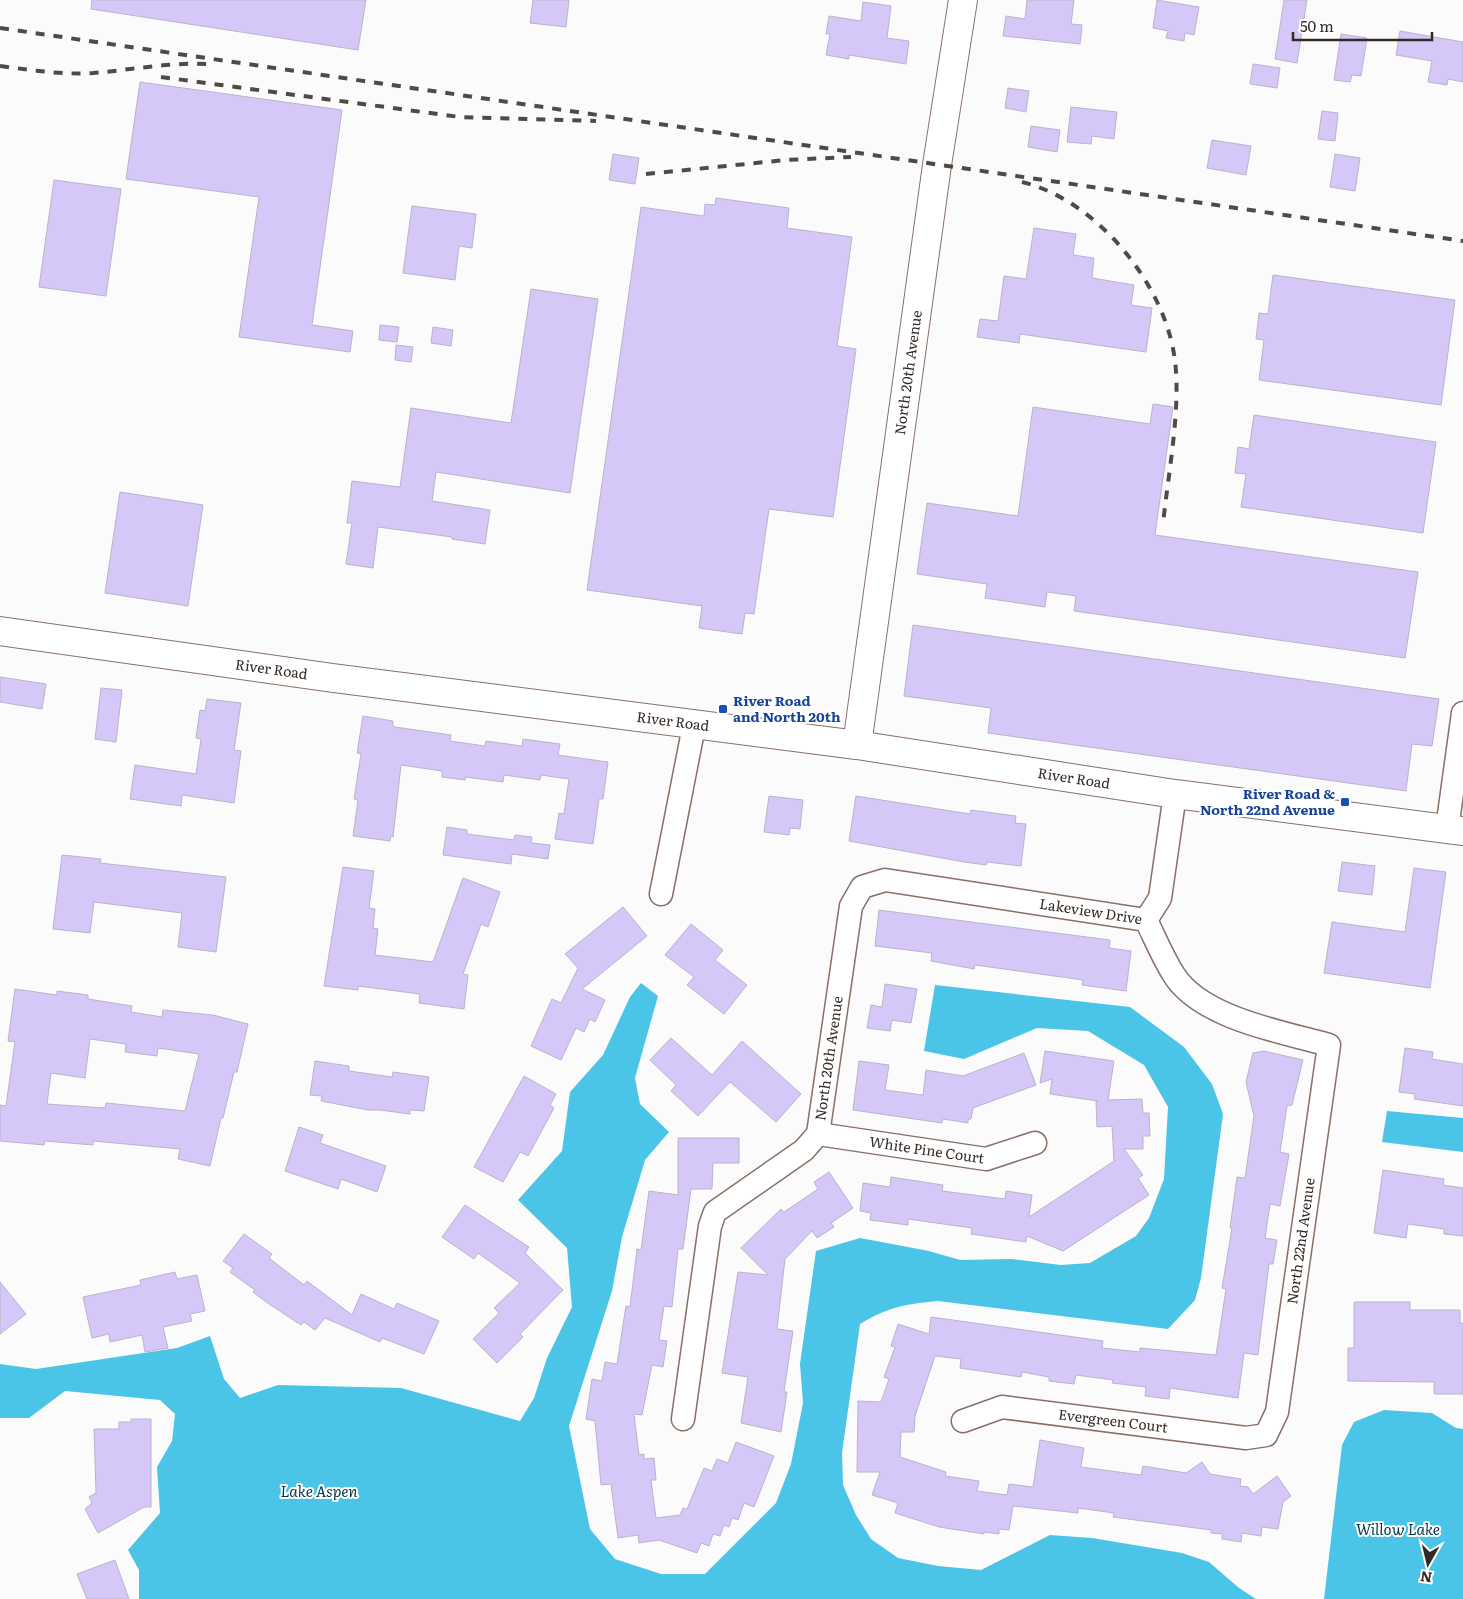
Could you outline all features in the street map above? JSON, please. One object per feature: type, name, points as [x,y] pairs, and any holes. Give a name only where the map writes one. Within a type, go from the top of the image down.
[{"type":"street","name":"North 20th Avenue","points":[[857,745],[937,165],[962,0]]},
{"type":"street","name":"River Road","points":[[0,631],[694,726],[857,745],[1175,794],[1455,830]]},
{"type":"street","points":[[1455,830],[1463,713]]},
{"type":"street","points":[[661,894],[694,726]]},
{"type":"street","points":[[1146,920],[1160,898],[1175,794]]},
{"type":"street","name":"Lakeview Drive","points":[[862,887],[885,880],[1146,920],[1174,977],[1204,1006],[1255,1025],[1328,1045]]},
{"type":"street","name":"North 20th Avenue","points":[[683,1419],[710,1226],[715,1212],[804,1150],[818,1134],[852,906],[862,887]]},
{"type":"street","name":"North 22nd Avenue","points":[[1266,1435],[1277,1412],[1328,1045]]},
{"type":"street","name":"White Pine Court","points":[[818,1134],[986,1159],[1034,1143]]},
{"type":"street","name":"Evergreen Court","points":[[962,1421],[1002,1407],[1246,1438],[1266,1435]]},
{"type":"water","name":"Lake Aspen","points":[[641,983],[658,996],[635,1078],[640,1104],[669,1132],[645,1160],[622,1237],[612,1291],[569,1426],[590,1529],[615,1559],[661,1574],[705,1574],[776,1503],[791,1464],[803,1403],[800,1364],[816,1251],[860,1238],[929,1251],[960,1260],[1011,1259],[1061,1265],[1090,1263],[1136,1236],[1149,1218],[1164,1179],[1168,1107],[1144,1065],[1088,1031],[1037,1028],[964,1059],[924,1051],[935,985],[1130,1007],[1184,1047],[1212,1084],[1223,1114],[1201,1278],[1195,1300],[1168,1329],[938,1301],[898,1307],[860,1324],[842,1453],[843,1485],[856,1515],[871,1539],[898,1558],[938,1566],[981,1570],[1050,1535],[1092,1538],[1182,1553],[1209,1562],[1239,1588],[1256,1599],[139,1599],[139,1570],[128,1550],[160,1513],[157,1467],[172,1441],[175,1414],[160,1400],[65,1391],[29,1418],[0,1418],[0,1364],[36,1369],[177,1348],[210,1336],[224,1379],[240,1398],[278,1385],[401,1388],[520,1421],[534,1398],[547,1358],[572,1307],[567,1248],[518,1200],[562,1151],[570,1092],[603,1055],[630,997]]},
{"type":"water","points":[[1387,1111],[1463,1118],[1463,1152],[1382,1142]]},
{"type":"water","name":"Willow Lake","points":[[1384,1410],[1432,1413],[1456,1428],[1463,1429],[1463,1599],[1324,1599],[1342,1445],[1354,1422]]},
{"type":"building","points":[[92,0],[366,0],[358,50],[91,9]]},
{"type":"building","points":[[533,0],[569,0],[566,27],[530,23]]},
{"type":"building","points":[[1027,0],[1074,0],[1071,24],[1082,25],[1080,44],[1003,36],[1006,16],[1025,19]]},
{"type":"building","points":[[1157,0],[1199,7],[1194,35],[1185,33],[1184,41],[1166,38],[1168,31],[1153,28]]},
{"type":"building","points":[[1284,0],[1307,0],[1297,63],[1275,59]]},
{"type":"building","points":[[863,2],[891,6],[887,38],[909,41],[906,64],[849,55],[849,59],[826,55],[830,34],[826,34],[829,16],[861,21]]},
{"type":"building","points":[[1400,31],[1463,42],[1463,82],[1448,79],[1447,85],[1428,82],[1432,61],[1396,55]]},
{"type":"building","points":[[1341,34],[1367,38],[1361,76],[1352,75],[1350,82],[1334,80]]},
{"type":"building","points":[[1253,64],[1280,68],[1277,88],[1250,84]]},
{"type":"building","points":[[140,82],[342,110],[312,325],[353,331],[350,352],[239,337],[259,197],[126,179]]},
{"type":"building","points":[[1008,88],[1029,91],[1026,112],[1005,108]]},
{"type":"building","points":[[1071,107],[1117,112],[1114,139],[1092,136],[1091,144],[1067,142]]},
{"type":"building","points":[[1322,111],[1338,113],[1335,141],[1318,139]]},
{"type":"building","points":[[1031,126],[1060,130],[1057,152],[1028,147]]},
{"type":"building","points":[[1212,140],[1251,146],[1246,175],[1207,168]]},
{"type":"building","points":[[613,154],[639,158],[635,184],[609,180]]},
{"type":"building","points":[[1335,154],[1360,158],[1355,191],[1330,187]]},
{"type":"building","points":[[54,180],[121,189],[106,296],[39,287]]},
{"type":"building","points":[[716,198],[789,208],[787,228],[852,237],[837,346],[856,349],[833,517],[769,509],[754,614],[745,613],[742,634],[699,628],[702,606],[587,590],[641,207],[704,216],[705,204],[715,205]]},
{"type":"building","points":[[412,206],[476,214],[472,248],[459,246],[455,280],[403,273]]},
{"type":"building","points":[[1034,228],[1076,234],[1073,255],[1094,258],[1092,278],[1134,285],[1131,305],[1152,308],[1146,352],[1020,334],[1019,343],[977,337],[980,319],[998,321],[1004,276],[1026,279]]},
{"type":"building","points":[[1273,275],[1455,300],[1441,405],[1259,380],[1264,340],[1256,339],[1259,313],[1268,314]]},
{"type":"building","points":[[531,289],[598,299],[570,493],[436,472],[432,501],[490,510],[485,544],[452,539],[452,537],[378,527],[373,568],[346,564],[352,523],[347,523],[352,481],[400,487],[411,408],[511,423]]},
{"type":"building","points":[[380,325],[399,327],[397,342],[379,340]]},
{"type":"building","points":[[433,327],[453,330],[451,346],[431,343]]},
{"type":"building","points":[[396,345],[413,347],[411,362],[395,360]]},
{"type":"building","points":[[1153,404],[1173,407],[1155,535],[1418,572],[1405,658],[1074,611],[1076,596],[1047,592],[1045,607],[985,598],[987,584],[917,574],[927,503],[1018,516],[1033,407],[1150,424]]},
{"type":"building","points":[[1254,415],[1436,442],[1423,533],[1241,507],[1246,474],[1235,473],[1238,447],[1249,449]]},
{"type":"building","points":[[120,492],[203,505],[188,606],[105,593]]},
{"type":"building","points":[[913,625],[1439,699],[1432,746],[1412,744],[1406,791],[988,733],[991,708],[904,696]]},
{"type":"building","points":[[0,677],[46,684],[42,709],[0,702]]},
{"type":"building","points":[[101,688],[122,690],[116,742],[95,739]]},
{"type":"building","points":[[207,699],[241,703],[234,750],[241,751],[234,803],[182,795],[181,806],[130,799],[135,765],[196,774],[201,739],[196,738],[200,710],[205,711]]},
{"type":"building","points":[[363,716],[393,721],[393,726],[395,727],[451,735],[450,741],[485,746],[486,741],[522,746],[523,739],[560,744],[558,755],[608,762],[603,799],[599,799],[593,844],[555,839],[559,813],[564,814],[569,779],[541,775],[540,780],[504,775],[503,782],[466,777],[465,780],[442,777],[442,771],[401,765],[393,837],[391,836],[390,841],[353,836],[358,800],[354,799],[361,754],[357,753]]},
{"type":"building","points":[[769,796],[803,800],[800,829],[790,828],[789,835],[764,832]]},
{"type":"building","points":[[856,796],[970,814],[971,810],[1016,816],[1015,823],[1026,824],[1021,866],[987,862],[986,865],[964,862],[849,841]]},
{"type":"building","points":[[447,827],[467,830],[467,834],[514,840],[515,835],[532,837],[531,843],[550,845],[548,859],[512,854],[511,864],[443,855]]},
{"type":"building","points":[[62,855],[101,859],[100,863],[226,877],[216,952],[178,947],[182,913],[94,902],[90,933],[53,929]]},
{"type":"building","points":[[1342,862],[1375,866],[1372,895],[1338,891]]},
{"type":"building","points":[[343,867],[374,871],[369,908],[375,909],[373,928],[378,929],[375,955],[433,962],[463,878],[500,892],[488,927],[481,924],[463,974],[468,975],[464,1009],[419,1003],[420,994],[358,986],[358,990],[324,986]]},
{"type":"building","points":[[1414,868],[1446,872],[1430,988],[1324,973],[1332,922],[1405,932]]},
{"type":"building","points":[[623,907],[647,936],[582,989],[605,1000],[595,1022],[590,1019],[584,1032],[576,1028],[561,1060],[531,1046],[552,999],[561,1003],[578,968],[565,954]]},
{"type":"building","points":[[879,910],[1110,940],[1109,948],[1131,951],[1126,991],[1082,985],[1083,980],[975,965],[974,969],[931,961],[932,953],[875,946]]},
{"type":"building","points":[[691,924],[723,950],[715,960],[747,985],[724,1014],[687,985],[694,977],[665,955]]},
{"type":"building","points":[[885,984],[917,989],[911,1023],[892,1020],[890,1031],[867,1028],[871,1005],[882,1007]]},
{"type":"building","points":[[15,989],[57,995],[57,991],[88,995],[88,999],[132,1006],[131,1012],[162,1017],[163,1010],[213,1015],[248,1024],[237,1072],[234,1072],[223,1118],[221,1118],[210,1166],[178,1159],[180,1149],[93,1141],[93,1145],[45,1141],[44,1145],[0,1141],[0,1105],[6,1106],[15,1042],[8,1041]],"holes":[[[90,1039],[126,1044],[125,1052],[157,1056],[158,1048],[199,1054],[185,1111],[106,1103],[105,1108],[47,1104],[51,1073],[85,1078]]]},
{"type":"building","points":[[671,1038],[712,1075],[742,1041],[801,1094],[776,1122],[730,1082],[698,1116],[671,1091],[676,1085],[650,1060]]},
{"type":"building","points":[[1405,1048],[1433,1052],[1432,1059],[1463,1064],[1463,1106],[1414,1099],[1415,1094],[1399,1092]]},
{"type":"building","points":[[1045,1051],[1114,1061],[1108,1100],[1142,1099],[1143,1113],[1149,1113],[1150,1136],[1143,1136],[1143,1149],[1124,1149],[1143,1175],[1138,1178],[1149,1195],[1063,1251],[1027,1236],[1026,1242],[971,1234],[972,1228],[908,1219],[908,1225],[870,1220],[871,1213],[860,1211],[863,1183],[890,1187],[891,1177],[943,1185],[942,1191],[1005,1199],[1006,1191],[1032,1195],[1029,1217],[1114,1161],[1112,1126],[1097,1127],[1096,1101],[1098,1101],[1050,1094],[1052,1079],[1040,1083]]},
{"type":"building","points":[[1264,1051],[1303,1060],[1292,1105],[1287,1106],[1280,1152],[1289,1154],[1280,1206],[1270,1204],[1265,1238],[1277,1240],[1273,1264],[1269,1264],[1258,1355],[1244,1353],[1238,1398],[1170,1388],[1169,1399],[1145,1396],[1146,1387],[1112,1383],[1113,1380],[1076,1375],[1074,1384],[1049,1381],[1049,1377],[1022,1372],[1021,1377],[960,1368],[961,1359],[935,1356],[915,1416],[914,1432],[901,1432],[900,1457],[946,1472],[945,1476],[979,1481],[977,1491],[1007,1495],[1009,1484],[1033,1487],[1040,1440],[1084,1448],[1081,1467],[1141,1475],[1143,1466],[1186,1473],[1202,1462],[1210,1474],[1241,1479],[1240,1486],[1248,1487],[1253,1494],[1277,1476],[1291,1496],[1283,1502],[1278,1529],[1262,1527],[1261,1536],[1242,1533],[1241,1542],[1222,1539],[1222,1534],[1211,1533],[1211,1530],[1113,1517],[1114,1513],[1078,1508],[1078,1513],[1013,1506],[1009,1530],[999,1529],[999,1534],[984,1532],[984,1534],[939,1527],[895,1513],[898,1503],[872,1495],[880,1472],[857,1472],[858,1401],[881,1402],[889,1379],[884,1377],[895,1347],[891,1346],[898,1324],[929,1334],[931,1317],[1103,1341],[1102,1348],[1140,1352],[1140,1348],[1216,1355],[1226,1289],[1222,1288],[1232,1228],[1230,1228],[1237,1177],[1245,1178],[1254,1116],[1246,1082],[1253,1053]]},
{"type":"building","points":[[1024,1053],[1036,1085],[973,1108],[971,1119],[968,1119],[968,1123],[943,1119],[942,1123],[853,1110],[859,1061],[889,1065],[885,1090],[923,1095],[926,1070],[963,1076]]},
{"type":"building","points":[[315,1061],[349,1066],[349,1071],[392,1077],[393,1072],[429,1077],[424,1111],[410,1110],[410,1114],[368,1110],[321,1101],[322,1096],[310,1095]]},
{"type":"building","points":[[524,1076],[556,1094],[550,1105],[554,1108],[528,1156],[520,1152],[503,1182],[474,1167]]},
{"type":"building","points":[[299,1127],[323,1135],[320,1143],[386,1166],[377,1192],[341,1179],[338,1189],[285,1171]]},
{"type":"building","points":[[678,1138],[739,1138],[739,1163],[713,1163],[712,1189],[691,1189],[683,1249],[678,1249],[672,1307],[664,1306],[659,1340],[667,1341],[663,1367],[652,1365],[642,1415],[634,1414],[639,1455],[644,1454],[644,1459],[654,1458],[656,1480],[651,1480],[656,1518],[680,1515],[683,1508],[687,1509],[704,1468],[712,1471],[717,1459],[728,1463],[736,1442],[774,1456],[754,1507],[744,1503],[738,1520],[732,1518],[729,1527],[724,1525],[720,1536],[713,1534],[709,1546],[701,1543],[697,1553],[659,1540],[639,1543],[638,1535],[618,1538],[611,1484],[601,1485],[595,1421],[586,1419],[592,1379],[602,1381],[605,1362],[617,1364],[626,1306],[630,1307],[637,1249],[641,1250],[649,1191],[678,1195]]},
{"type":"building","points":[[1383,1170],[1444,1179],[1443,1185],[1463,1188],[1463,1236],[1444,1234],[1444,1229],[1408,1224],[1406,1238],[1374,1233]]},
{"type":"building","points":[[829,1172],[853,1208],[831,1223],[834,1227],[817,1238],[812,1231],[785,1259],[777,1329],[793,1331],[784,1392],[787,1392],[781,1432],[741,1423],[748,1377],[722,1373],[738,1272],[768,1275],[741,1248],[781,1209],[784,1212],[818,1189],[814,1182]]},
{"type":"building","points":[[465,1205],[529,1247],[525,1253],[563,1290],[520,1334],[523,1337],[497,1363],[473,1339],[499,1313],[494,1308],[520,1283],[478,1253],[474,1259],[442,1237]]},
{"type":"building","points":[[244,1234],[272,1254],[269,1258],[304,1285],[307,1281],[352,1315],[361,1294],[394,1309],[397,1303],[439,1321],[424,1354],[382,1338],[380,1342],[325,1318],[315,1330],[304,1322],[301,1325],[266,1302],[253,1292],[255,1290],[230,1272],[233,1268],[223,1261]]},
{"type":"building","points":[[175,1272],[177,1279],[197,1275],[205,1311],[190,1314],[192,1321],[163,1327],[168,1348],[145,1352],[142,1335],[110,1342],[109,1334],[92,1338],[83,1297],[141,1285],[140,1280]]},
{"type":"building","points":[[0,1282],[26,1314],[0,1334]]},
{"type":"building","points":[[1354,1302],[1410,1302],[1410,1310],[1460,1310],[1460,1323],[1463,1323],[1463,1394],[1434,1394],[1434,1382],[1348,1381],[1348,1348],[1354,1348]]},
{"type":"building","points":[[131,1419],[151,1419],[151,1507],[144,1507],[98,1533],[85,1509],[92,1503],[89,1497],[96,1493],[94,1429],[119,1429],[119,1422],[131,1422]]},
{"type":"building","points":[[115,1560],[129,1599],[87,1599],[77,1574]]},
{"type":"railway","points":[[0,28],[1463,241]]},
{"type":"railway","points":[[0,66],[46,72],[81,73],[164,65],[208,64]]},
{"type":"railway","points":[[161,77],[460,117],[596,121]]},
{"type":"railway","points":[[646,174],[786,160],[851,157]]},
{"type":"railway","points":[[1022,182],[1050,192],[1076,207],[1101,227],[1123,250],[1142,276],[1158,304],[1169,332],[1175,361],[1176,380],[1175,421],[1163,524]]},
{"type":"place","name":"River Road and North 20th","points":[[723,709]]},
{"type":"place","name":"River Road & North 22nd Avenue","points":[[1345,802]]}]
